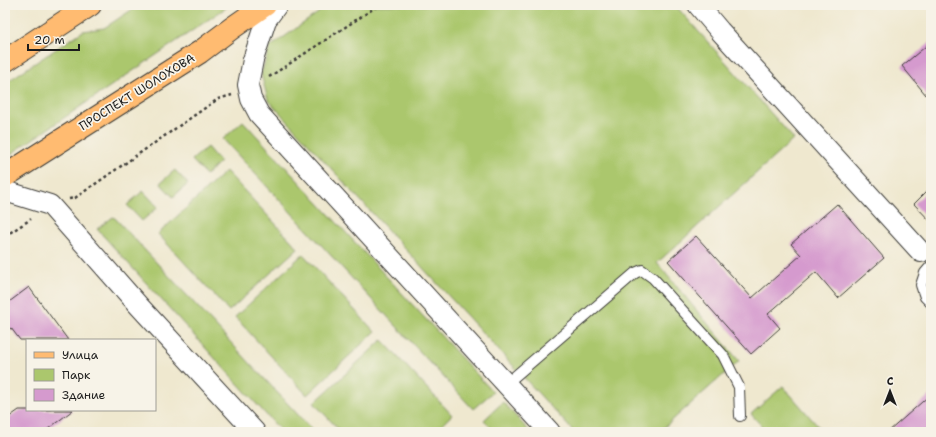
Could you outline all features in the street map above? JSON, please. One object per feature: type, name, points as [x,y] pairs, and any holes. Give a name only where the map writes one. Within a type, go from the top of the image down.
[{"type":"main road","points":[[5,61],[90,5]]},
{"type":"main road","points":[[232,28],[246,5]]},
{"type":"main road","name":"ПРОСПЕКТ ШОЛОХОВА","points":[[5,176],[200,52],[266,5]]},
{"type":"street","points":[[277,5],[266,20],[253,60],[248,85],[251,100],[259,114],[550,432]]},
{"type":"street","points":[[698,5],[928,261]]},
{"type":"street","points":[[5,191],[50,205],[139,306],[255,432]]},
{"type":"lane","points":[[928,261],[922,285],[925,297],[931,303]]},
{"type":"lane","points":[[506,384],[635,273],[642,270],[653,278],[723,355],[739,387],[740,416]]},
{"type":"path","points":[[74,198],[218,99],[249,90],[379,5]]},
{"type":"green space","points":[[139,5],[230,5],[5,158],[5,83],[83,31],[104,28]]},
{"type":"green space","points":[[329,5],[675,5],[794,139],[657,263],[739,361],[659,432],[574,432],[268,100],[261,74],[270,47]]},
{"type":"green space","points":[[243,121],[493,392],[473,409],[223,139]]},
{"type":"green space","points":[[207,147],[220,162],[206,175],[192,160]]},
{"type":"green space","points":[[175,170],[188,184],[173,197],[160,183]]},
{"type":"green space","points":[[226,171],[298,248],[229,311],[158,234]]},
{"type":"green space","points":[[143,191],[158,207],[142,221],[127,205]]},
{"type":"green space","points":[[113,217],[314,432],[282,432],[97,229]]},
{"type":"green space","points":[[303,254],[375,332],[307,395],[235,317]]},
{"type":"green space","points":[[382,340],[452,415],[434,432],[341,432],[314,403]]},
{"type":"green space","points":[[783,386],[823,432],[767,432],[751,414]]},
{"type":"green space","points":[[503,402],[530,432],[495,432],[484,420]]},
{"type":"building","points":[[931,42],[931,101],[902,66]]},
{"type":"building","points":[[931,187],[931,222],[914,204]]},
{"type":"building","points":[[837,204],[884,258],[838,298],[816,272],[768,314],[780,328],[751,354],[668,261],[696,236],[752,298],[801,255],[791,244]]},
{"type":"building","points":[[29,287],[67,339],[20,340],[11,328],[5,332],[5,305]]},
{"type":"building","points":[[931,394],[931,432],[888,432]]},
{"type":"building","points":[[19,410],[72,411],[44,432],[5,432],[5,420]]}]
